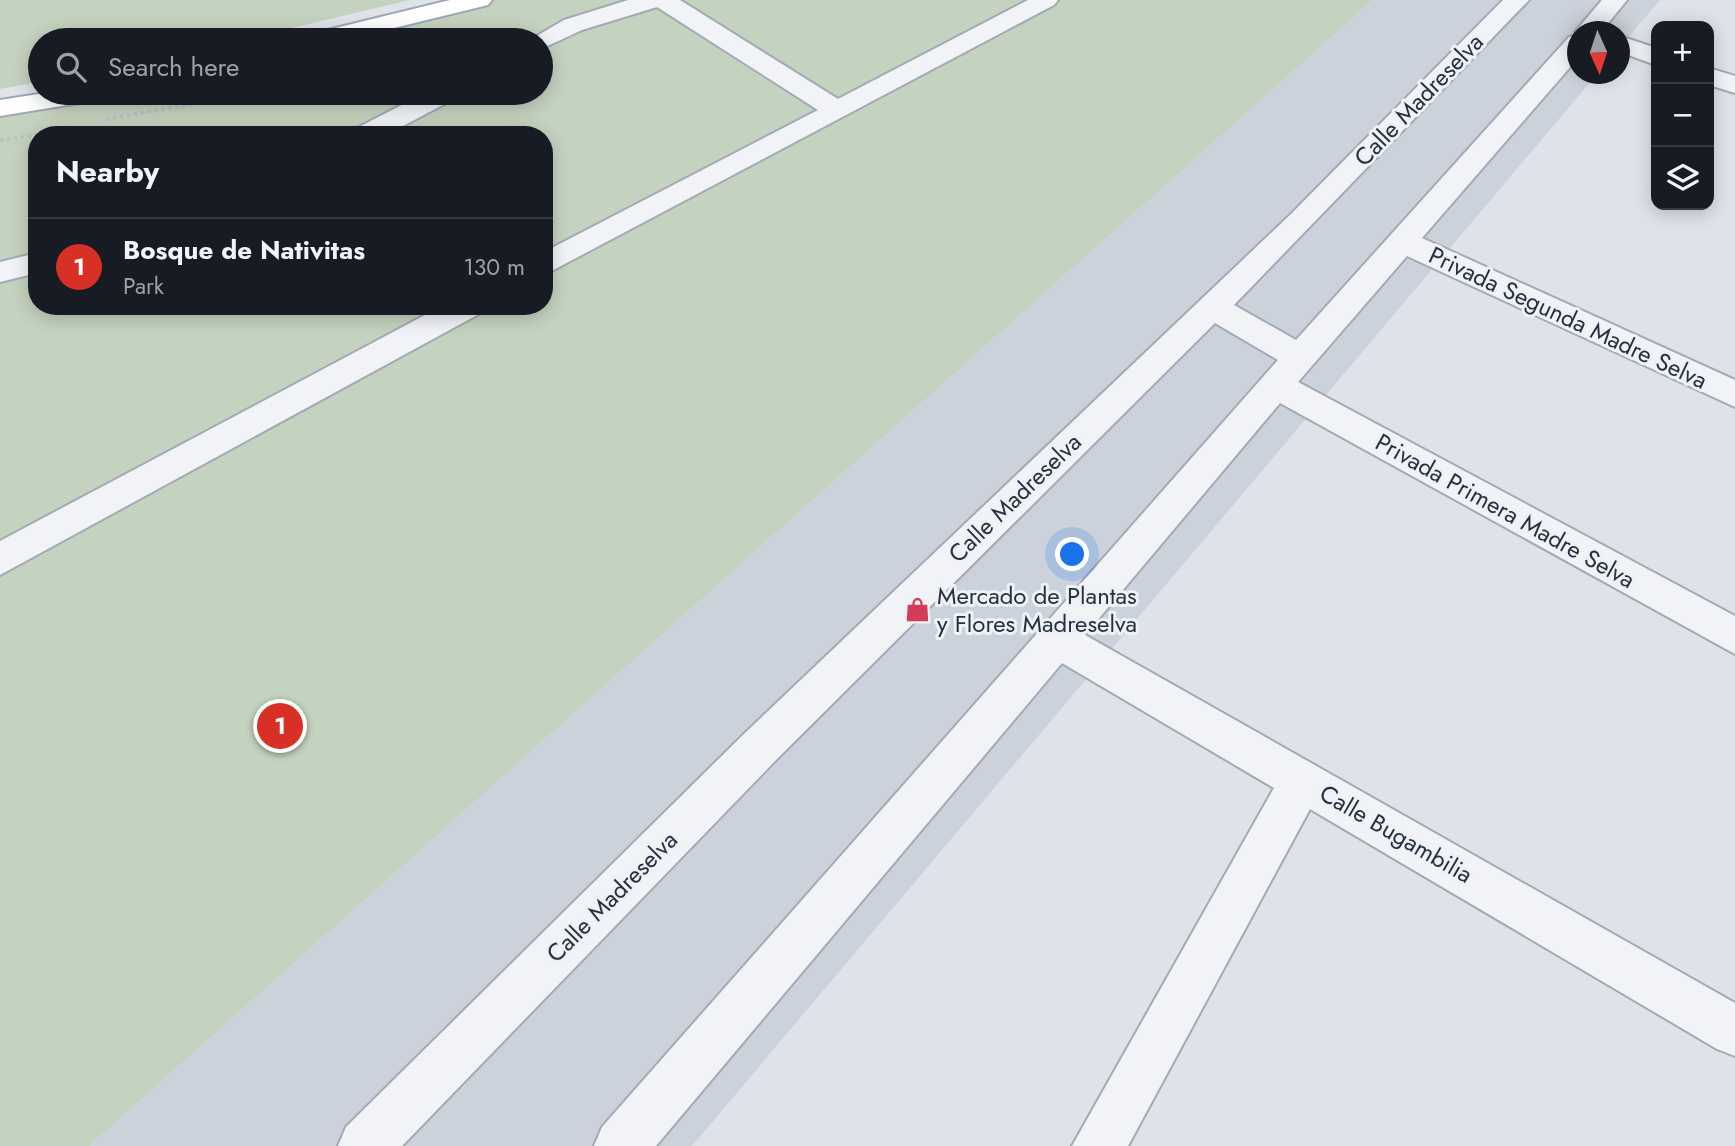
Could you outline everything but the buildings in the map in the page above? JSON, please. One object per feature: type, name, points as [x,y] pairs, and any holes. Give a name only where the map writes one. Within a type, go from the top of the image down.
[{"type":"main road","points":[[365,28],[480,0]]},
{"type":"main road","points":[[0,108],[28,103]]},
{"type":"street","points":[[553,36],[573,25],[653,0]]},
{"type":"street","points":[[663,0],[835,109]]},
{"type":"street","points":[[553,260],[1045,0]]},
{"type":"street","name":"Calle Madreselva","points":[[365,1146],[761,746],[1212,307],[1517,0]]},
{"type":"street","points":[[1597,21],[1615,0]]},
{"type":"street","points":[[1630,48],[1651,55]]},
{"type":"street","points":[[621,1146],[1287,371],[1567,53]]},
{"type":"street","points":[[1714,78],[1735,85]]},
{"type":"street","points":[[382,126],[422,105]]},
{"type":"street","name":"Privada Segunda Madre Selva","points":[[1401,241],[1735,394]]},
{"type":"street","points":[[0,272],[28,265]]},
{"type":"street","name":"Privada Primera Madre Selva","points":[[1212,307],[1287,371],[1735,636]]},
{"type":"street","points":[[0,559],[451,315]]},
{"type":"street","name":"Calle Bugambilia","points":[[1057,639],[1735,1031]]},
{"type":"street","points":[[1099,1146],[1302,780]]},
{"type":"path","points":[[104,120],[144,111],[196,105]]},
{"type":"path","points":[[0,140],[28,136]]},
{"type":"shaded area","name":"Mercado de Plantas y Flores Madreselva","points":[[1373,0],[1660,0],[1630,35],[1630,21],[1567,21],[1567,84],[1589,84],[692,1146],[89,1146]]},
{"type":"green space","points":[[0,0],[410,0],[292,28],[28,28],[28,84],[0,89]]},
{"type":"green space","points":[[490,0],[1373,0],[89,1146],[0,1146],[0,112],[40,105],[553,105],[553,28],[376,28]]},
{"type":"place","name":"Mercado de Plantas y Flores Madreselva","points":[[917,610]]},
{"type":"place","name":"Bosque de Nativitas","points":[[280,726]]}]
